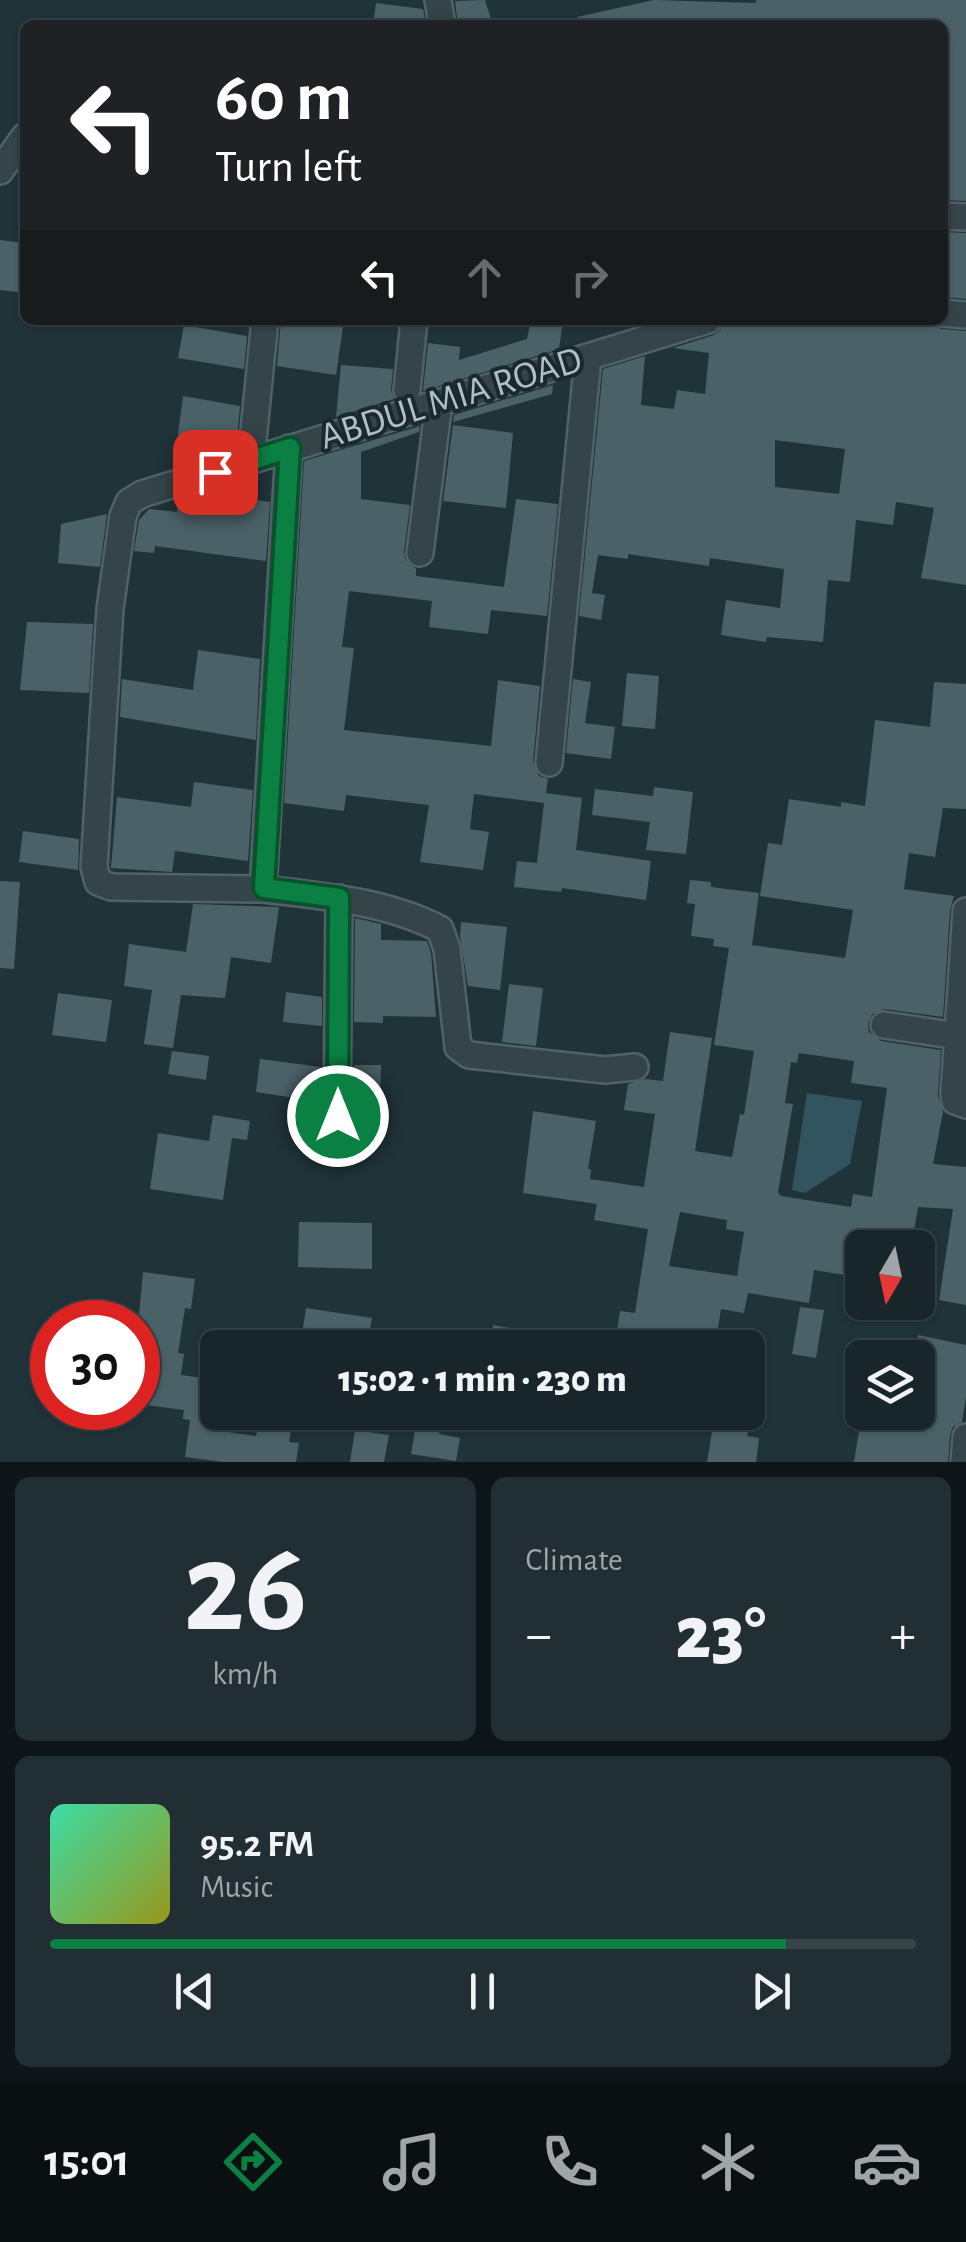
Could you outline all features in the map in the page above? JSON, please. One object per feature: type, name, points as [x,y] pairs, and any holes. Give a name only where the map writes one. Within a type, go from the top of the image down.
[{"type":"street","points":[[0,171],[20,143]]},
{"type":"street","points":[[251,460],[264,325]]},
{"type":"street","points":[[406,390],[413,325]]},
{"type":"street","name":"ABDUL MIA ROAD","points":[[264,888],[111,888],[98,882],[94,867],[110,609],[128,502],[142,494],[692,325]]},
{"type":"street","points":[[549,764],[588,357]]},
{"type":"street","points":[[420,553],[439,402]]},
{"type":"street","points":[[290,448],[264,888],[339,898],[415,916],[440,928],[447,949],[458,1048],[469,1055],[605,1070],[635,1067]]},
{"type":"street","points":[[338,1116],[339,898]]},
{"type":"street","points":[[966,911],[954,1093],[955,1101],[966,1105]]},
{"type":"street","points":[[884,1025],[958,1036]]},
{"type":"street","points":[[964,1462],[966,1437]]},
{"type":"water","points":[[807,1093],[862,1101],[850,1164],[805,1193],[792,1190]]},
{"type":"building","points":[[485,0],[491,20],[457,20],[455,1]]},
{"type":"building","points":[[654,0],[966,0],[966,201],[948,200],[948,20],[577,17]]},
{"type":"building","points":[[376,3],[423,9],[425,20],[374,20]]},
{"type":"building","points":[[948,232],[966,233],[966,299],[948,298]]},
{"type":"building","points":[[0,240],[20,243],[20,292],[0,290]]},
{"type":"building","points":[[184,325],[247,336],[244,369],[178,358]]},
{"type":"building","points":[[281,325],[343,325],[336,375],[277,366]]},
{"type":"building","points":[[530,325],[562,325],[559,349],[423,391],[428,343],[460,347],[459,360],[527,339]]},
{"type":"building","points":[[722,325],[934,325],[966,331],[966,585],[921,578],[934,508],[896,502],[893,525],[856,520],[850,582],[828,580],[823,642],[767,637],[766,642],[721,635],[726,600],[780,608],[784,569],[710,558],[709,566],[628,554],[628,559],[598,555],[592,593],[605,595],[601,620],[579,616],[603,369],[645,356],[641,405],[674,409],[677,390],[705,394],[709,353],[673,348],[714,335]],"holes":[[[775,440],[845,449],[839,494],[775,487]]]},
{"type":"building","points":[[341,365],[393,369],[394,399],[336,417]]},
{"type":"building","points":[[553,385],[552,394],[453,422],[454,415]]},
{"type":"building","points":[[183,396],[240,406],[236,448],[174,464]]},
{"type":"building","points":[[453,425],[513,433],[506,508],[443,501]]},
{"type":"building","points":[[420,426],[419,432],[361,452],[361,499],[410,505],[404,552],[416,569],[416,576],[504,587],[516,499],[558,504],[547,616],[491,610],[488,634],[429,627],[432,601],[349,591],[342,647],[354,648],[344,730],[491,746],[498,680],[540,686],[533,762],[539,776],[548,779],[546,793],[582,798],[576,850],[651,861],[646,900],[562,888],[561,892],[514,887],[517,861],[537,863],[544,803],[474,794],[470,829],[489,832],[483,870],[420,862],[429,805],[346,795],[344,811],[284,803],[304,461]]},
{"type":"building","points":[[225,496],[270,502],[266,561],[155,546],[154,553],[134,551],[139,520],[149,509],[177,512],[178,505],[223,511]]},
{"type":"building","points":[[107,514],[100,567],[58,563],[61,524]]},
{"type":"building","points":[[27,622],[93,624],[89,693],[20,690]]},
{"type":"building","points":[[198,650],[260,659],[256,740],[120,717],[122,679],[193,690]]},
{"type":"building","points":[[627,673],[659,676],[655,729],[622,726]]},
{"type":"building","points":[[573,679],[591,682],[585,723],[615,727],[611,759],[566,753]]},
{"type":"building","points":[[934,682],[966,684],[966,809],[943,808],[935,857],[909,853],[904,889],[954,896],[943,1017],[885,1009],[872,1014],[868,1024],[869,1032],[881,1041],[941,1050],[938,1095],[943,1112],[933,1164],[966,1167],[966,1305],[939,1300],[953,1209],[918,1207],[914,1230],[845,1230],[845,1275],[814,1270],[809,1303],[748,1293],[744,1313],[721,1309],[718,1330],[617,1330],[620,1311],[635,1313],[648,1229],[594,1220],[597,1204],[523,1193],[533,1111],[596,1121],[588,1169],[590,1179],[644,1187],[655,1114],[624,1110],[628,1084],[646,1079],[663,1081],[670,1032],[712,1038],[695,1151],[732,1157],[740,1114],[744,1115],[754,1051],[714,1045],[729,948],[713,946],[714,939],[691,936],[695,904],[687,903],[690,880],[759,893],[752,945],[845,958],[853,910],[760,896],[768,843],[782,845],[789,799],[841,807],[841,802],[865,806],[875,720],[930,727]],"holes":[[[799,1053],[854,1061],[851,1083],[887,1088],[872,1197],[853,1194],[851,1207],[781,1196],[778,1192],[793,1104],[785,1103],[791,1062],[797,1063]],[[680,1212],[727,1220],[726,1229],[744,1232],[737,1276],[669,1266]]]},
{"type":"building","points":[[194,782],[253,790],[248,861],[175,851],[172,872],[111,868],[117,797],[191,807]]},
{"type":"building","points":[[654,787],[693,792],[686,854],[646,850],[650,822],[592,815],[595,789],[653,796]]},
{"type":"building","points":[[23,831],[79,839],[78,870],[19,862]]},
{"type":"building","points":[[0,881],[20,882],[14,969],[0,968]]},
{"type":"building","points":[[193,904],[279,907],[271,963],[231,957],[225,998],[181,995],[173,1048],[144,1044],[152,990],[124,986],[129,944],[186,952]]},
{"type":"building","points":[[355,918],[381,924],[381,940],[427,941],[436,1017],[383,1016],[383,1023],[354,1022]]},
{"type":"building","points":[[461,922],[507,927],[500,990],[468,986]]},
{"type":"building","points":[[509,984],[543,988],[536,1046],[502,1042]]},
{"type":"building","points":[[286,992],[322,997],[322,1026],[283,1022]]},
{"type":"building","points":[[58,993],[112,1000],[106,1042],[52,1035]]},
{"type":"building","points":[[172,1051],[209,1056],[206,1080],[168,1074]]},
{"type":"building","points":[[260,1059],[321,1067],[321,1102],[256,1092]]},
{"type":"building","points":[[354,1065],[381,1065],[380,1104],[353,1104]]},
{"type":"building","points":[[213,1115],[250,1121],[247,1140],[232,1138],[223,1200],[150,1189],[158,1133],[209,1141]]},
{"type":"building","points":[[299,1222],[372,1223],[372,1269],[298,1267]]},
{"type":"building","points":[[143,1272],[195,1279],[191,1309],[185,1308],[178,1353],[184,1354],[181,1375],[200,1378],[200,1430],[256,1436],[257,1430],[291,1430],[289,1442],[299,1443],[296,1462],[223,1462],[185,1457],[190,1420],[183,1419],[184,1410],[160,1407],[160,1300],[140,1300]]},
{"type":"building","points":[[800,1307],[824,1310],[816,1358],[792,1354]]},
{"type":"building","points":[[306,1308],[372,1318],[370,1330],[303,1330]]},
{"type":"building","points":[[493,1325],[521,1330],[492,1330]]},
{"type":"building","points":[[918,1335],[966,1345],[966,1397],[962,1422],[953,1427],[950,1435],[948,1462],[854,1462],[859,1430],[935,1430],[935,1340],[918,1340]]},
{"type":"building","points":[[355,1430],[389,1435],[384,1462],[350,1462]]},
{"type":"building","points":[[415,1430],[440,1430],[439,1434],[460,1438],[456,1461],[411,1454]]},
{"type":"building","points":[[712,1430],[736,1430],[759,1438],[756,1462],[707,1462]]},
{"type":"route","points":[[215,472],[290,448],[264,888],[339,898],[338,1116]]}]
